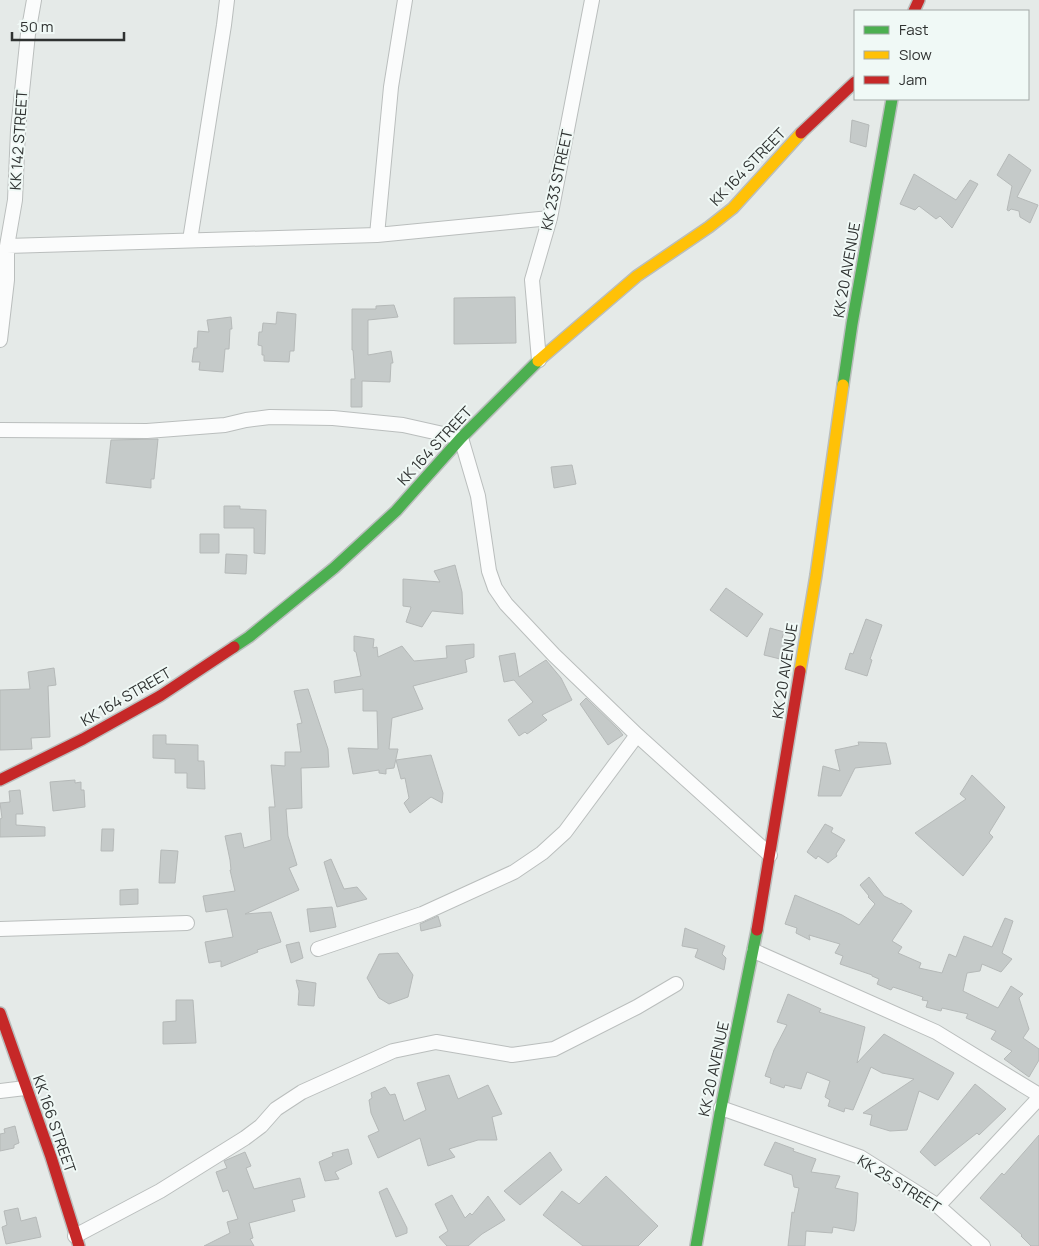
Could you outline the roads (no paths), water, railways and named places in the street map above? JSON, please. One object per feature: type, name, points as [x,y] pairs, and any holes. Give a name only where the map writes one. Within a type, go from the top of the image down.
[{"type":"street","name":"KK 142 STREET","points":[[0,340],[7,280],[7,246],[15,200],[18,130],[28,34],[34,0]]},
{"type":"street","points":[[190,240],[227,0]]},
{"type":"street","points":[[377,235],[390,87],[405,0]]},
{"type":"street","name":"KK 233 STREET","points":[[539,360],[532,280],[550,218],[592,0]]},
{"type":"street","name":"KK 164 STREET","points":[[0,780],[83,739],[160,696],[249,636],[334,568],[396,511],[461,438],[539,360],[638,276],[733,208],[796,138],[854,83]]},
{"type":"street","name":"KK 20 AVENUE","points":[[696,1246],[721,1108],[754,951],[817,565],[852,324],[892,100]]},
{"type":"street","points":[[7,246],[377,235],[550,218]]},
{"type":"street","points":[[0,430],[147,431],[225,425],[270,417],[333,418],[403,425],[461,438],[478,496],[489,571],[495,588],[506,604],[554,655],[638,735],[770,855]]},
{"type":"street","points":[[318,949],[422,914],[514,872],[542,853],[565,832],[638,735]]},
{"type":"street","points":[[0,929],[188,923]]},
{"type":"street","points":[[754,951],[936,1032],[1039,1096],[938,1206]]},
{"type":"street","points":[[77,1241],[245,1138],[261,1126],[276,1109],[302,1092],[392,1051],[436,1042],[512,1055],[554,1049],[637,1007],[676,984]]},
{"type":"street","name":"KK 166 STREET","points":[[0,1013],[51,1157],[77,1241]]},
{"type":"street","points":[[0,1091],[25,1088]]},
{"type":"street","name":"KK 25 STREET","points":[[721,1108],[860,1157],[938,1206],[983,1246]]}]
